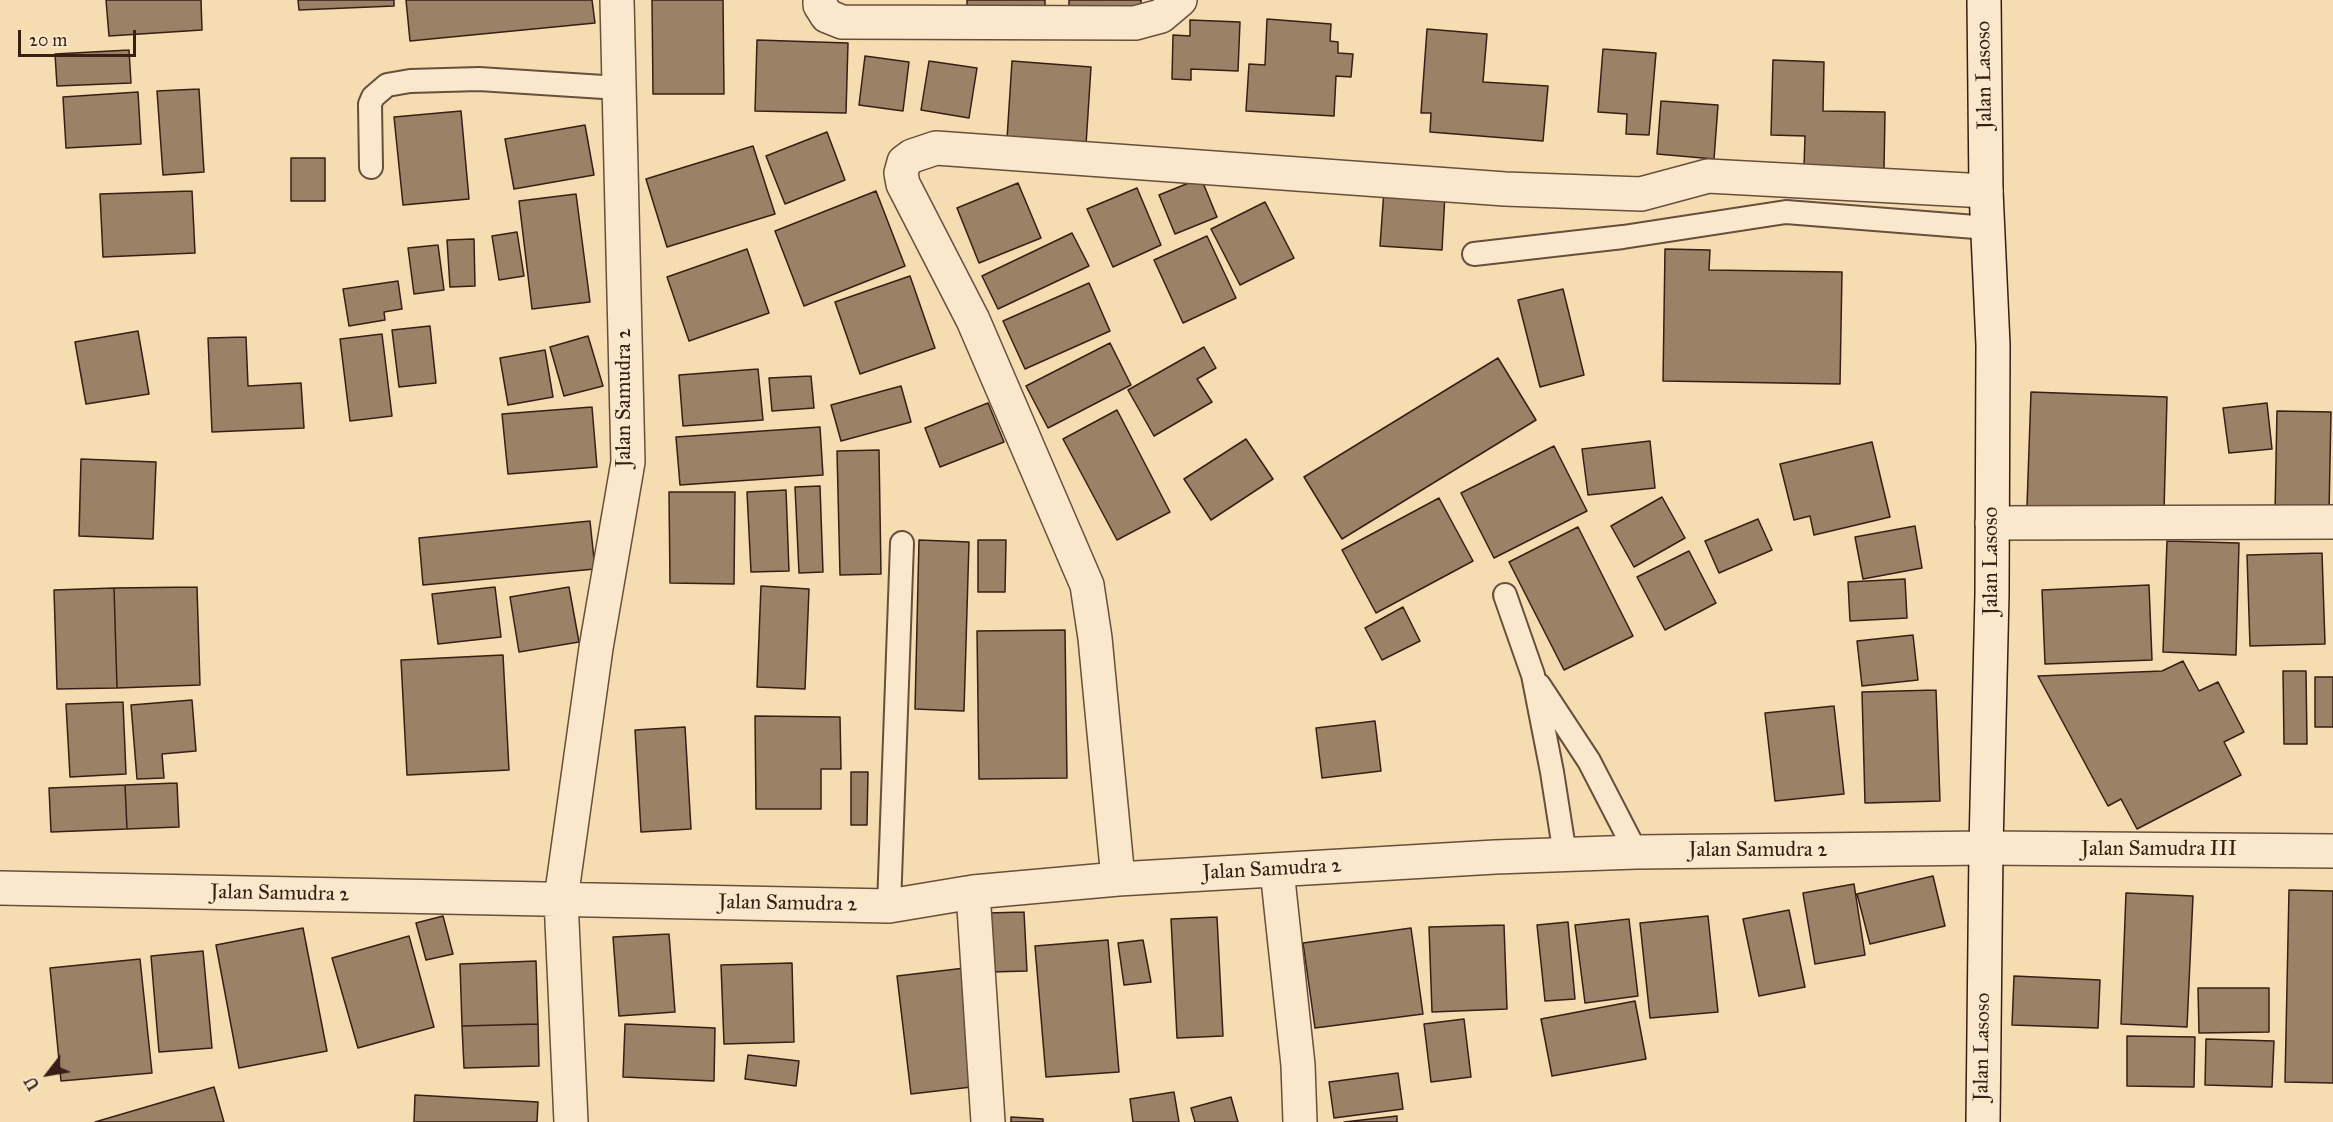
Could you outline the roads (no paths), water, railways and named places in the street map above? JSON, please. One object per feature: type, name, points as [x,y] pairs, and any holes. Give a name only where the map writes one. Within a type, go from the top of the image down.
[{"type":"street","name":"Jalan Samudra 2","points":[[572,1122],[561,899],[596,648],[628,462],[617,0]]},
{"type":"street","points":[[820,0],[820,5],[827,16],[842,22],[1135,23],[1161,16],[1180,0]]},
{"type":"street","name":"Jalan Lasoso","points":[[1983,1122],[1993,345],[1986,191],[1984,0]]},
{"type":"street","points":[[1118,879],[1094,628],[1087,585],[973,320],[903,184],[901,173],[904,162],[922,152],[936,148],[1505,189],[1641,194],[1708,176],[1986,191]]},
{"type":"street","points":[[1992,523],[2333,522]]},
{"type":"street","name":"Jalan Samudra 2","points":[[0,888],[889,906],[973,892],[1118,879],[1496,857],[1636,852],[1986,848]]},
{"type":"street","name":"Jalan Samudra III","points":[[1986,848],[2333,851]]},
{"type":"street","points":[[1277,870],[1298,1065],[1300,1122]]},
{"type":"street","points":[[973,892],[988,1122]]},
{"type":"lane","points":[[371,167],[370,104],[373,97],[387,85],[410,81],[479,79],[619,88]]},
{"type":"lane","points":[[1474,254],[1623,237],[1786,212],[1988,228]]},
{"type":"lane","points":[[889,906],[902,543]]},
{"type":"lane","points":[[1505,595],[1533,675],[1565,855]]},
{"type":"lane","points":[[1533,675],[1589,761],[1636,852]]}]
